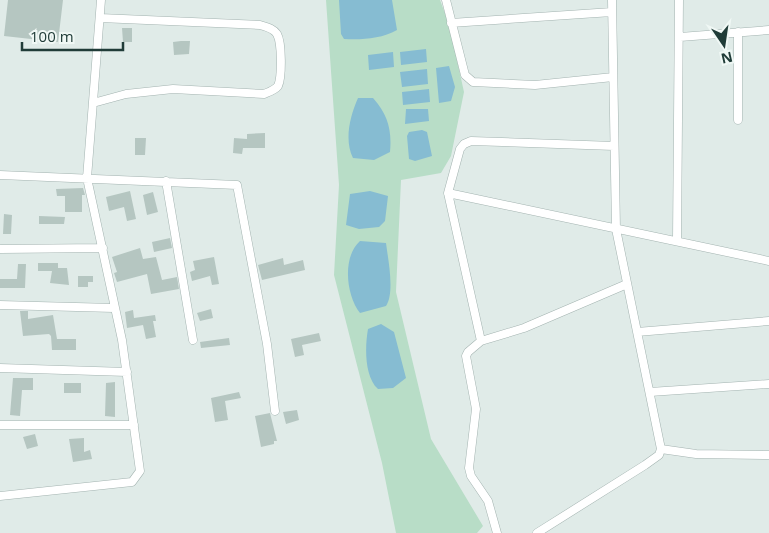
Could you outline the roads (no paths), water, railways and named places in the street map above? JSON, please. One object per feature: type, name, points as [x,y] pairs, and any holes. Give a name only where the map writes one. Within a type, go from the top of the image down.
[{"type":"street","points":[[0,496],[132,482],[140,471],[127,372],[103,248],[87,178],[101,0]]},
{"type":"street","points":[[446,0],[465,75],[472,82],[535,84],[613,77]]},
{"type":"street","points":[[536,533],[645,465],[659,455],[661,449],[616,229],[612,0]]},
{"type":"street","points":[[677,240],[679,0]]},
{"type":"street","points":[[451,23],[612,12]]},
{"type":"street","points":[[93,103],[126,94],[173,89],[264,94],[272,91],[278,85],[280,75],[281,50],[277,35],[270,28],[260,25],[100,18]]},
{"type":"street","points":[[680,37],[769,30]]},
{"type":"street","points":[[738,32],[738,120]]},
{"type":"street","points":[[481,341],[448,193],[460,150],[464,144],[471,141],[614,146]]},
{"type":"street","points":[[0,175],[237,185],[267,344],[275,412]]},
{"type":"street","points":[[166,181],[193,340]]},
{"type":"street","points":[[448,193],[769,261]]},
{"type":"street","points":[[0,248],[103,248]]},
{"type":"street","points":[[497,533],[488,501],[471,476],[469,468],[476,409],[466,356],[468,352],[481,341],[524,328],[628,284]]},
{"type":"street","points":[[0,305],[114,308]]},
{"type":"street","points":[[637,332],[769,321]]},
{"type":"street","points":[[0,368],[127,372]]},
{"type":"street","points":[[650,392],[769,384]]},
{"type":"street","points":[[0,426],[134,425]]},
{"type":"street","points":[[661,449],[696,454],[769,455]]},
{"type":"water","points":[[339,0],[392,0],[397,30],[371,38],[344,39],[341,34]]},
{"type":"water","points":[[426,49],[427,62],[401,65],[400,52]]},
{"type":"water","points":[[393,52],[394,67],[369,70],[368,55]]},
{"type":"water","points":[[449,66],[455,87],[451,101],[439,103],[436,68]]},
{"type":"water","points":[[427,69],[428,84],[402,87],[400,72]]},
{"type":"water","points":[[429,89],[430,102],[403,105],[402,92]]},
{"type":"water","points":[[358,98],[373,98],[388,123],[390,152],[374,160],[353,158],[350,151],[349,128]]},
{"type":"water","points":[[406,109],[428,109],[429,121],[405,124]]},
{"type":"water","points":[[422,130],[427,132],[432,156],[415,161],[409,159],[407,136],[409,132]]},
{"type":"water","points":[[370,191],[388,196],[385,221],[379,227],[359,229],[346,225],[350,194]]},
{"type":"water","points":[[360,241],[386,243],[390,293],[386,306],[360,313],[349,287],[348,266],[350,256]]},
{"type":"water","points":[[381,324],[394,332],[406,378],[393,388],[378,389],[370,377],[368,369],[366,344],[368,329]]}]
